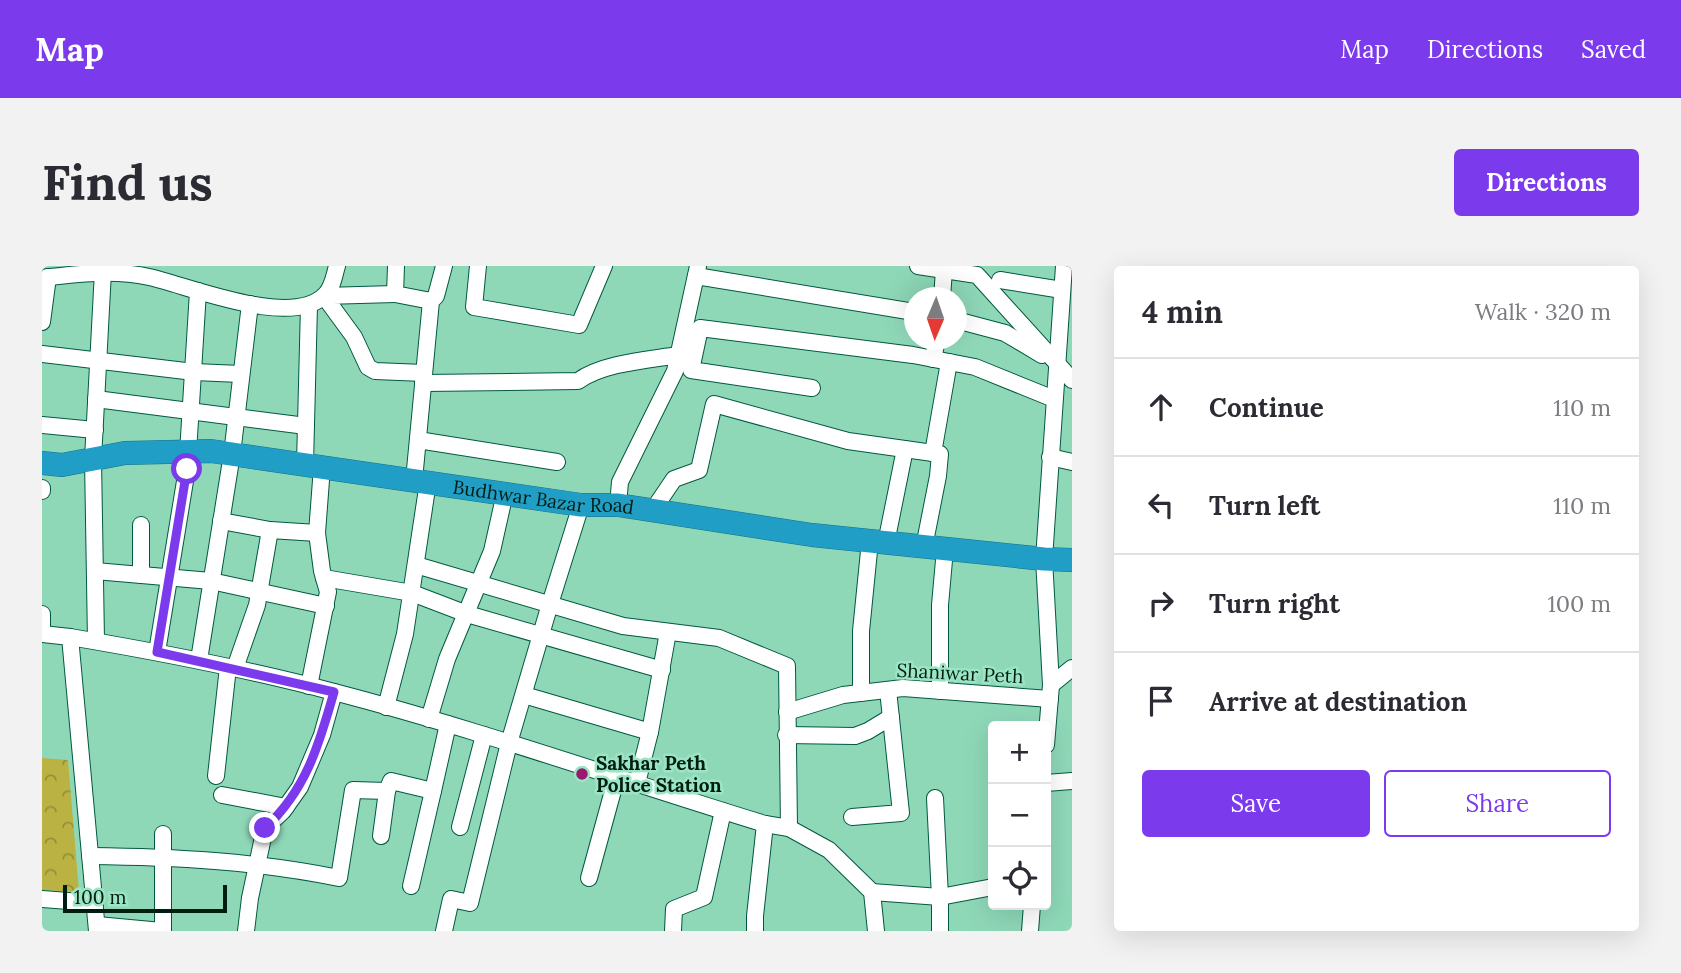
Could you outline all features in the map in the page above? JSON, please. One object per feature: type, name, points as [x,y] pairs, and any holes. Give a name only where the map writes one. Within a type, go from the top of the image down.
[{"type":"highway","name":"Budhwar Bazar Road","points":[[42,463],[62,465],[125,453],[188,451],[232,454],[582,505],[618,505],[812,535],[1072,560]]},
{"type":"street","points":[[168,283],[172,266]]},
{"type":"street","points":[[42,322],[45,278],[103,271],[148,277],[250,304],[289,309],[309,305],[324,296],[333,283],[337,266]]},
{"type":"street","points":[[395,294],[396,266]]},
{"type":"street","points":[[386,707],[405,634],[416,565],[421,481],[418,440],[431,301],[436,296],[444,266]]},
{"type":"street","points":[[478,266],[474,307],[579,325],[604,266]]},
{"type":"street","points":[[918,266],[977,275],[1072,380]]},
{"type":"street","points":[[1048,721],[1050,692],[1044,559],[1064,266]]},
{"type":"street","points":[[947,287],[955,270]]},
{"type":"street","points":[[96,641],[93,459],[103,271]]},
{"type":"street","points":[[618,505],[620,482],[675,371],[697,271],[904,310]]},
{"type":"street","points":[[1009,276],[1062,290]]},
{"type":"street","points":[[157,652],[187,469],[198,291]]},
{"type":"street","points":[[324,296],[395,294],[431,301]]},
{"type":"street","points":[[324,296],[354,337],[368,367],[375,371],[424,378],[579,381],[588,374],[678,355]]},
{"type":"street","points":[[199,660],[232,454],[250,304]]},
{"type":"street","points":[[309,305],[306,426],[313,466],[317,533],[328,592],[309,686]]},
{"type":"street","points":[[967,323],[1005,333],[1056,364]]},
{"type":"street","points":[[812,388],[691,370],[700,328],[941,360],[975,368],[1054,399]]},
{"type":"street","points":[[933,453],[941,360],[939,350]]},
{"type":"street","points":[[42,354],[194,372],[242,374]]},
{"type":"street","points":[[96,399],[306,426]]},
{"type":"street","points":[[653,510],[674,479],[699,470],[714,404],[849,441],[940,454],[934,548],[939,617],[940,691]]},
{"type":"street","points":[[42,425],[95,430]]},
{"type":"street","points":[[418,440],[557,462]]},
{"type":"street","points":[[861,693],[861,631],[878,542],[905,449]]},
{"type":"street","points":[[1050,457],[1072,462]]},
{"type":"street","points":[[429,719],[447,659],[492,551],[505,494]]},
{"type":"street","points":[[444,931],[451,899],[470,903],[509,743],[582,505]]},
{"type":"street","points":[[221,521],[270,530],[317,533]]},
{"type":"street","points":[[141,525],[141,575]]},
{"type":"street","points":[[216,776],[231,667],[257,605],[270,530]]},
{"type":"street","points":[[416,565],[623,626],[719,638],[788,666],[786,735],[789,828]]},
{"type":"street","points":[[95,571],[211,581],[326,606]]},
{"type":"street","points":[[324,578],[412,593],[467,614],[662,670]]},
{"type":"street","points":[[42,614],[42,634],[199,660],[334,692],[448,724],[765,824],[789,828],[829,850],[872,892],[876,931]]},
{"type":"street","points":[[637,783],[650,732],[668,632]]},
{"type":"street","points":[[70,637],[97,928],[163,931],[163,834]]},
{"type":"street","points":[[1050,692],[1072,668]]},
{"type":"street","name":"Shaniwar Peth","points":[[787,712],[843,695],[903,688],[1050,692]]},
{"type":"street","points":[[852,817],[901,813],[888,690]]},
{"type":"street","points":[[246,931],[265,828],[286,807],[300,787],[334,692]]},
{"type":"street","points":[[524,695],[650,732]]},
{"type":"street","points":[[786,735],[855,736],[891,717]]},
{"type":"street","points":[[411,887],[448,724]]},
{"type":"street","points":[[460,827],[484,736]]},
{"type":"street","points":[[589,878],[617,776]]},
{"type":"street","points":[[381,836],[387,791],[391,781],[433,791]]},
{"type":"street","points":[[1051,783],[1072,781]]},
{"type":"street","points":[[90,856],[163,857],[257,864],[339,878],[353,790],[387,791]]},
{"type":"street","points":[[222,795],[286,807]]},
{"type":"street","points":[[935,798],[940,931]]},
{"type":"street","points":[[673,931],[674,909],[704,897],[723,811]]},
{"type":"street","points":[[755,931],[765,824]]},
{"type":"street","points":[[872,892],[940,897],[988,888]]},
{"type":"street","points":[[42,900],[94,903]]},
{"type":"street","points":[[1030,931],[1032,910]]},
{"type":"green space","points":[[42,758],[68,760],[79,892],[42,890]]},
{"type":"place","name":"Sakhar Peth Police Station","points":[[582,774]]},
{"type":"route","points":[[187,469],[157,652],[334,692],[322,735],[300,787],[283,811],[265,828]]}]
